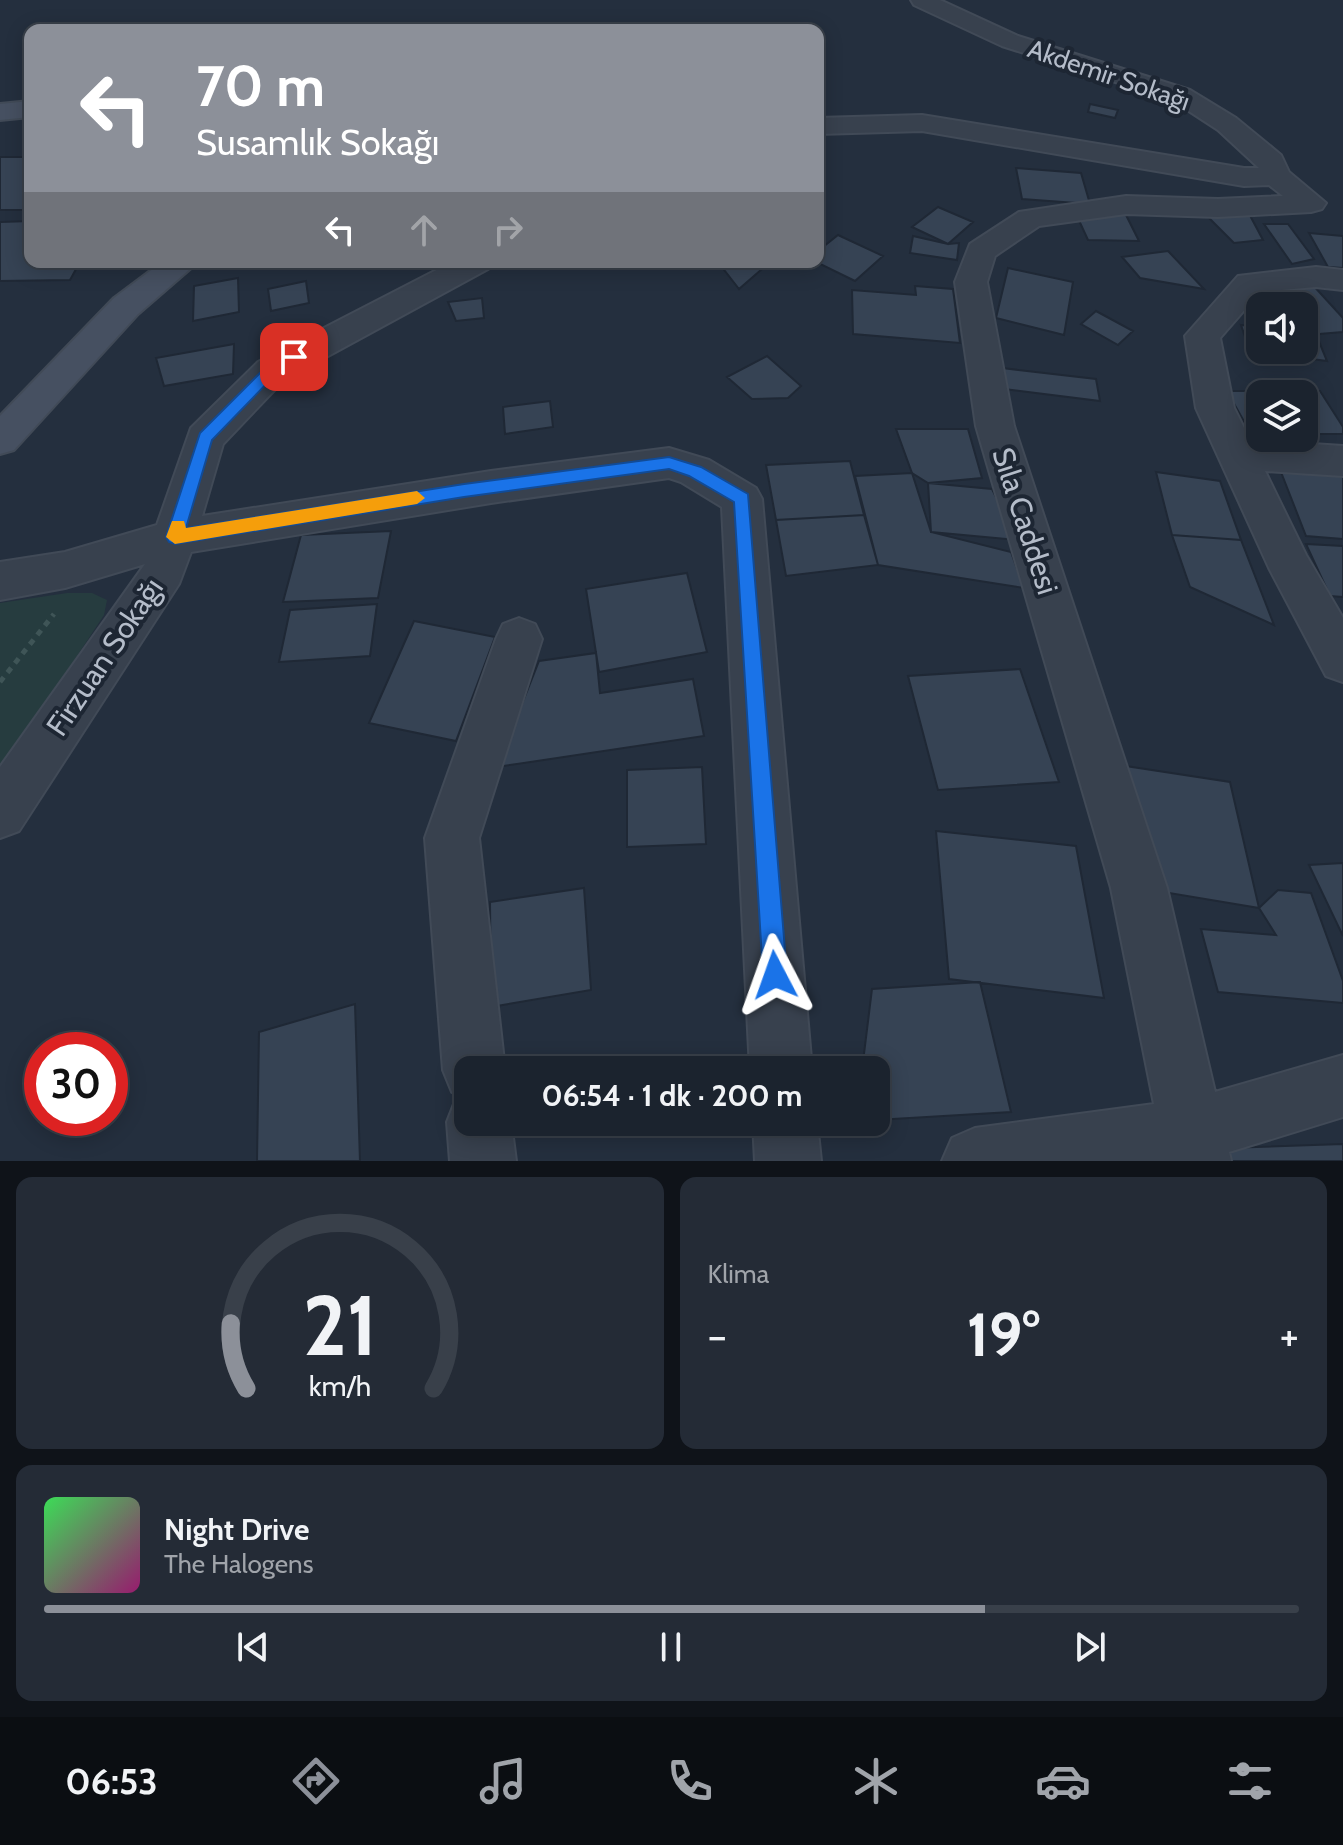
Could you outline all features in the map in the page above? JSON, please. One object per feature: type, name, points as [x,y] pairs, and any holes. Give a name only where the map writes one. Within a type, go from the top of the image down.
[{"type":"street","name":"Akdemir Sokağı","points":[[922,0],[1010,41],[1181,95],[1227,124],[1271,161],[1276,176]]},
{"type":"street","points":[[0,112],[24,110]]},
{"type":"street","points":[[824,126],[922,123],[1244,177],[1276,176]]},
{"type":"street","name":"Sıla Caddesi","points":[[1194,1146],[1139,888],[995,426],[971,282],[981,251],[1030,218],[1126,205],[1218,208],[1311,203],[1276,176]]},
{"type":"street","points":[[0,440],[126,306],[174,268]]},
{"type":"street","name":"Firzuan Sokağı","points":[[0,812],[164,571],[205,438],[271,371],[466,268]]},
{"type":"street","points":[[1343,280],[1316,277],[1250,283],[1202,336],[1215,408],[1291,568],[1343,661]]},
{"type":"street","points":[[1237,454],[1343,461]]},
{"type":"street","points":[[0,581],[65,570],[175,537],[461,491],[669,463],[695,471],[742,499],[780,1056]]},
{"type":"street","points":[[473,1056],[452,838],[519,639]]},
{"type":"street","points":[[975,1161],[1194,1146],[1343,1086]]},
{"type":"street","points":[[480,1136],[483,1161]]},
{"type":"street","points":[[786,1136],[788,1161]]},
{"type":"green space","points":[[67,593],[92,593],[107,600],[104,615],[0,773],[0,603]]},
{"type":"building","points":[[1090,104],[1118,110],[1115,118],[1088,112]]},
{"type":"building","points":[[0,157],[24,157],[24,210],[0,210]]},
{"type":"building","points":[[1016,168],[1081,173],[1090,204],[1022,199]]},
{"type":"building","points":[[938,207],[973,222],[948,244],[912,227]]},
{"type":"building","points":[[1246,208],[1263,240],[1234,243],[1204,213]]},
{"type":"building","points":[[1076,214],[1126,215],[1139,241],[1088,240]]},
{"type":"building","points":[[24,221],[24,268],[77,268],[70,280],[0,281],[0,222]]},
{"type":"building","points":[[1264,224],[1288,224],[1314,259],[1292,264]]},
{"type":"building","points":[[1309,233],[1343,236],[1343,268],[1328,267]]},
{"type":"building","points":[[838,235],[883,256],[855,281],[824,266],[824,246]]},
{"type":"building","points":[[913,236],[948,244],[959,243],[957,260],[910,253]]},
{"type":"building","points":[[1168,251],[1204,289],[1140,278],[1122,257]]},
{"type":"building","points":[[723,268],[763,268],[739,289]]},
{"type":"building","points":[[1008,268],[1073,282],[1064,335],[996,318]]},
{"type":"building","points":[[238,278],[239,312],[193,321],[194,286]]},
{"type":"building","points":[[306,281],[309,303],[271,311],[268,289]]},
{"type":"building","points":[[1311,283],[1343,318],[1343,332],[1318,333],[1318,292],[1283,292],[1277,285]]},
{"type":"building","points":[[915,286],[953,289],[960,343],[853,334],[852,290],[916,295]]},
{"type":"building","points":[[482,298],[484,318],[456,321],[448,302]]},
{"type":"building","points":[[1096,311],[1133,331],[1118,345],[1081,324]]},
{"type":"building","points":[[1318,339],[1327,361],[1318,360]]},
{"type":"building","points":[[234,344],[233,374],[164,386],[156,358]]},
{"type":"building","points":[[767,356],[801,386],[788,398],[752,399],[727,377]]},
{"type":"building","points":[[1002,368],[1096,379],[1100,401],[1004,389]]},
{"type":"building","points":[[1227,391],[1246,391],[1246,425]]},
{"type":"building","points":[[1318,391],[1343,427],[1343,434],[1318,434]]},
{"type":"building","points":[[550,401],[553,427],[505,434],[503,407]]},
{"type":"building","points":[[896,429],[968,429],[982,478],[928,483],[912,473]]},
{"type":"building","points":[[850,461],[864,515],[776,520],[766,465]]},
{"type":"building","points":[[1279,467],[1343,473],[1343,539],[1306,536]]},
{"type":"building","points":[[1156,472],[1220,481],[1241,540],[1172,535]]},
{"type":"building","points":[[912,473],[931,532],[1011,552],[1024,588],[878,565],[855,476]]},
{"type":"building","points":[[928,483],[992,489],[1017,540],[931,532]]},
{"type":"building","points":[[864,515],[878,565],[786,576],[776,520]]},
{"type":"building","points":[[391,531],[378,598],[283,602],[301,535]]},
{"type":"building","points":[[1172,535],[1241,540],[1274,625],[1190,587]]},
{"type":"building","points":[[1306,544],[1343,546],[1343,597],[1330,596]]},
{"type":"building","points":[[687,573],[707,652],[599,672],[586,589]]},
{"type":"building","points":[[377,604],[370,656],[279,662],[290,610]]},
{"type":"building","points":[[414,621],[495,637],[456,741],[369,723]]},
{"type":"building","points":[[596,653],[600,693],[693,679],[704,736],[497,767],[539,661]]},
{"type":"building","points":[[1020,669],[1059,782],[938,790],[908,676]]},
{"type":"building","points":[[1119,765],[1230,782],[1259,908],[1139,888]]},
{"type":"building","points":[[702,767],[706,844],[627,847],[627,770]]},
{"type":"building","points":[[936,831],[1076,846],[1104,998],[949,979]]},
{"type":"building","points":[[1343,863],[1343,936],[1309,865]]},
{"type":"building","points":[[584,888],[591,990],[491,1007],[490,902]]},
{"type":"building","points":[[1278,890],[1311,893],[1343,981],[1343,1003],[1218,992],[1201,929],[1276,935],[1259,908]]},
{"type":"building","points":[[980,982],[1011,1112],[890,1119],[890,1056],[864,1056],[872,989]]},
{"type":"building","points":[[355,1004],[360,1161],[257,1161],[259,1032]]},
{"type":"building","points":[[1343,1144],[1343,1161],[1229,1161],[1225,1148]]},
{"type":"slow traffic","points":[[178,526],[175,537],[417,498]]},
{"type":"route","points":[[294,357],[271,371],[205,438],[175,537],[355,507],[669,463],[695,471],[742,499],[775,975]]}]
